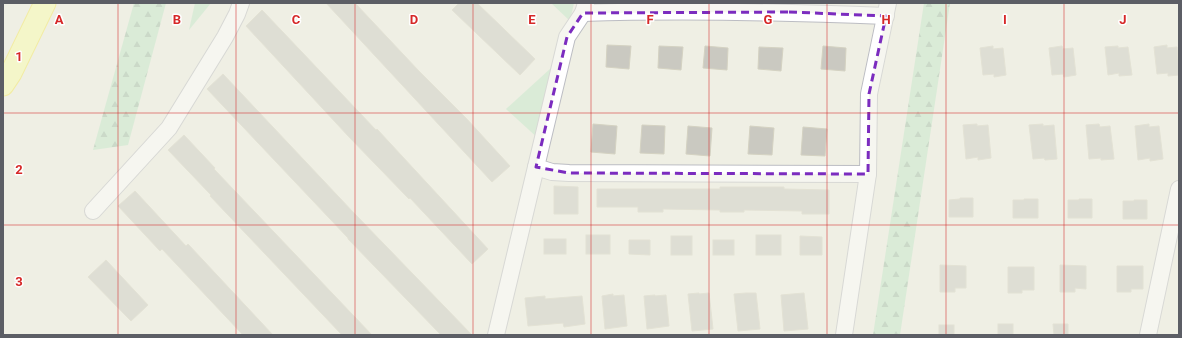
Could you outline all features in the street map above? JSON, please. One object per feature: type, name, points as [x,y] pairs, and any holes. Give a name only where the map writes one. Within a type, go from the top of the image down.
[{"type":"main road","points":[[3,85],[11,73],[45,3]]},
{"type":"street","points":[[93,211],[169,128],[225,36],[242,3]]},
{"type":"street","points":[[496,335],[567,37],[585,8],[647,11],[774,12],[887,9],[869,94],[868,174],[844,335]]},
{"type":"street","points":[[536,167],[552,172],[569,173],[868,174]]},
{"type":"street","points":[[1148,335],[1179,189]]},
{"type":"highlighted area","points":[[789,12],[886,16],[869,94],[868,174],[569,173],[536,167],[567,37],[583,13]]},
{"type":"green space","points":[[134,3],[166,3],[128,145],[93,150]]},
{"type":"green space","points":[[195,3],[211,3],[189,30]]},
{"type":"green space","points":[[551,3],[574,3],[570,21]]},
{"type":"green space","points":[[924,3],[950,3],[900,335],[873,335]]},
{"type":"green space","points":[[562,58],[540,140],[506,109]]},
{"type":"building","points":[[326,3],[355,3],[510,166],[492,182]]},
{"type":"building","points":[[459,3],[477,3],[535,59],[520,75],[452,10]]},
{"type":"building","points":[[262,10],[376,130],[377,129],[488,249],[472,264],[410,198],[409,199],[349,137],[246,26]]},
{"type":"building","points":[[607,45],[631,46],[629,69],[606,67]]},
{"type":"building","points":[[1167,45],[1167,48],[1177,47],[1179,75],[1168,76],[1168,73],[1157,74],[1154,47]]},
{"type":"building","points":[[659,46],[683,47],[681,70],[658,68]]},
{"type":"building","points":[[705,46],[728,48],[727,70],[703,68]]},
{"type":"building","points":[[823,46],[846,48],[845,71],[821,69]]},
{"type":"building","points":[[993,46],[993,49],[1003,48],[1006,75],[994,77],[994,74],[983,75],[980,48]]},
{"type":"building","points":[[1062,46],[1063,49],[1073,48],[1076,75],[1064,77],[1063,74],[1052,75],[1049,48]]},
{"type":"building","points":[[1118,46],[1118,48],[1128,47],[1132,75],[1119,76],[1119,73],[1108,75],[1105,47]]},
{"type":"building","points":[[759,47],[783,48],[781,71],[758,69]]},
{"type":"building","points":[[223,74],[472,335],[441,335],[348,239],[207,89]]},
{"type":"building","points":[[593,124],[617,126],[615,154],[591,152]]},
{"type":"building","points":[[977,124],[977,126],[988,125],[991,158],[978,160],[978,157],[966,159],[963,125]]},
{"type":"building","points":[[1043,124],[1043,126],[1054,125],[1057,159],[1033,159],[1029,125]]},
{"type":"building","points":[[1099,124],[1100,127],[1110,126],[1114,159],[1089,159],[1086,125]]},
{"type":"building","points":[[1149,124],[1149,127],[1159,126],[1163,159],[1150,161],[1150,158],[1138,160],[1135,126]]},
{"type":"building","points":[[642,125],[665,126],[664,154],[640,153]]},
{"type":"building","points":[[688,126],[712,128],[710,156],[686,154]]},
{"type":"building","points":[[750,126],[774,128],[772,155],[748,154]]},
{"type":"building","points":[[803,127],[827,129],[825,156],[801,155]]},
{"type":"building","points":[[184,135],[215,168],[214,169],[372,335],[342,335],[210,196],[211,195],[168,150]]},
{"type":"building","points":[[554,186],[578,187],[578,214],[554,214]]},
{"type":"building","points":[[720,187],[784,187],[784,189],[829,190],[829,214],[802,214],[802,211],[744,210],[744,212],[720,212],[720,210],[663,209],[663,212],[638,212],[638,207],[597,207],[597,189],[720,189]]},
{"type":"building","points":[[135,191],[186,246],[188,244],[273,335],[243,335],[162,249],[160,251],[118,206]]},
{"type":"building","points":[[973,198],[973,217],[949,217],[949,200]]},
{"type":"building","points":[[1038,199],[1038,218],[1013,218],[1013,200]]},
{"type":"building","points":[[1092,199],[1092,218],[1068,218],[1068,200]]},
{"type":"building","points":[[1147,200],[1147,219],[1123,219],[1123,201]]},
{"type":"building","points":[[586,235],[610,235],[610,254],[586,254]]},
{"type":"building","points":[[756,235],[781,235],[781,255],[756,255]]},
{"type":"building","points":[[671,236],[692,236],[692,255],[671,255]]},
{"type":"building","points":[[800,236],[822,237],[822,255],[800,255]]},
{"type":"building","points":[[544,239],[566,239],[566,254],[544,254]]},
{"type":"building","points":[[629,240],[650,240],[650,255],[629,254]]},
{"type":"building","points":[[713,240],[734,240],[734,255],[713,255]]},
{"type":"building","points":[[106,260],[148,305],[131,321],[88,277]]},
{"type":"building","points":[[940,265],[966,266],[966,288],[955,288],[955,292],[940,292]]},
{"type":"building","points":[[1060,265],[1086,266],[1086,289],[1075,288],[1075,292],[1060,292]]},
{"type":"building","points":[[1117,266],[1143,266],[1143,289],[1131,289],[1131,292],[1117,292]]},
{"type":"building","points":[[1008,267],[1034,267],[1034,290],[1022,290],[1022,293],[1008,293]]},
{"type":"building","points":[[709,293],[713,329],[692,331],[688,294]]},
{"type":"building","points":[[756,293],[760,329],[738,331],[734,294]]},
{"type":"building","points":[[804,293],[808,329],[784,331],[781,295]]},
{"type":"building","points":[[613,294],[613,296],[624,295],[627,326],[605,329],[602,296]]},
{"type":"building","points":[[666,295],[669,326],[647,329],[644,296]]},
{"type":"building","points":[[545,296],[545,299],[582,296],[585,324],[564,327],[563,323],[528,326],[525,298]]},
{"type":"building","points":[[998,324],[1013,324],[1013,335],[998,335]]},
{"type":"building","points":[[1053,324],[1068,324],[1068,335],[1054,335]]},
{"type":"building","points":[[939,325],[954,325],[954,335],[939,335]]}]
